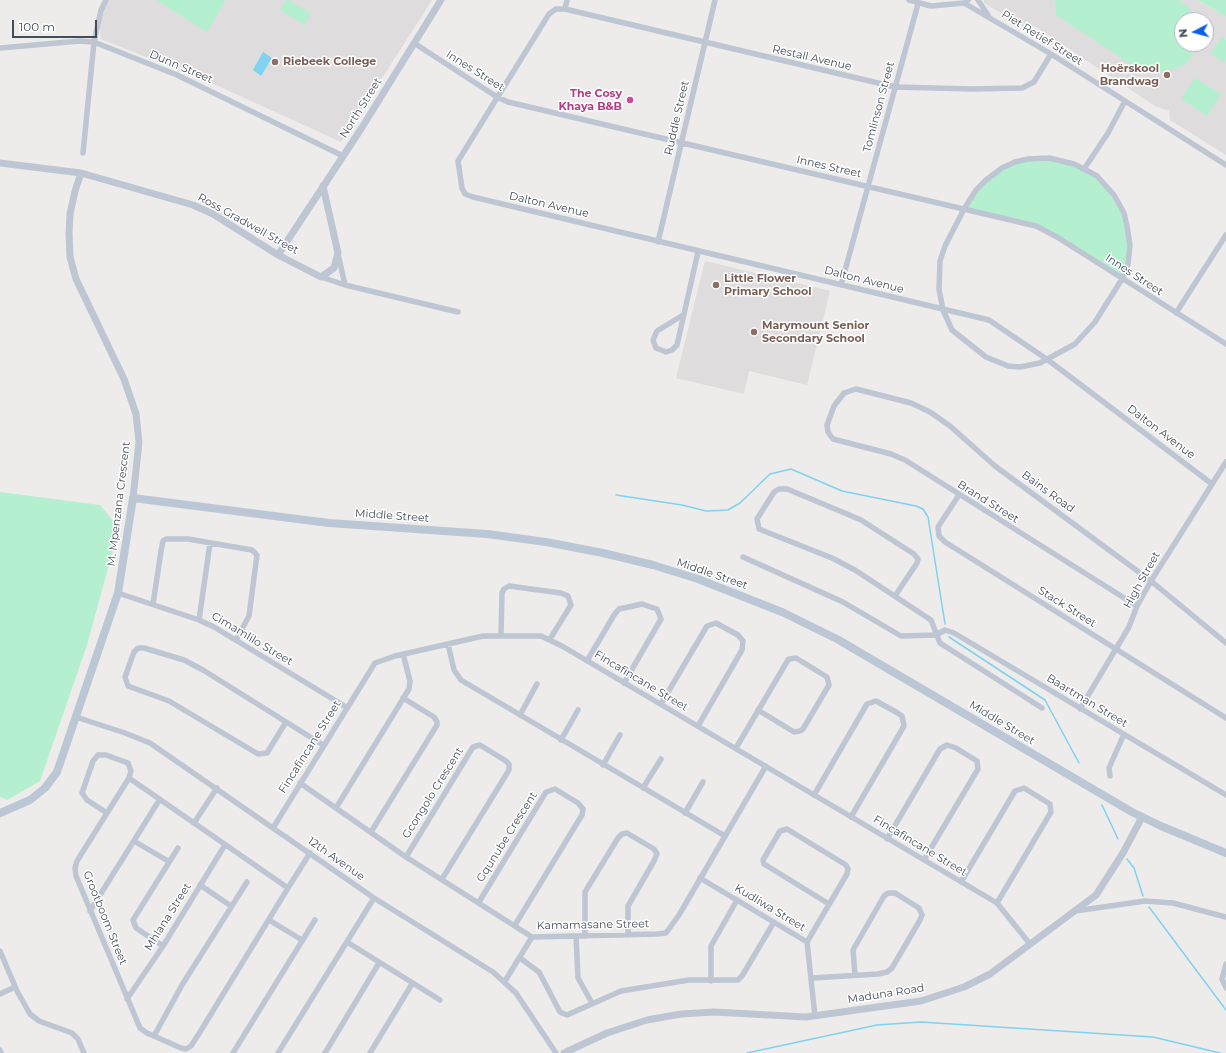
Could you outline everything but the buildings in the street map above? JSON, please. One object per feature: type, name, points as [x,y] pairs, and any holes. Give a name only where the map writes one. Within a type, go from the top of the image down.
[{"type":"main road","name":"M. Mpenzana Crescent","points":[[0,813],[30,800],[44,788],[57,772],[118,593],[133,498]]},
{"type":"main road","name":"Middle Street","points":[[133,498],[329,523],[487,534],[546,542],[617,556],[698,579],[782,612],[837,639],[1142,817],[1226,853]]},
{"type":"street","points":[[83,153],[94,42],[101,10],[106,0]]},
{"type":"street","name":"North Street","points":[[278,255],[343,156],[441,0]]},
{"type":"street","points":[[565,9],[567,0]]},
{"type":"street","name":"Ruddle Street","points":[[658,242],[715,0]]},
{"type":"street","name":"Piet Retief Street","points":[[978,0],[990,17]]},
{"type":"street","name":"Piet Retief Street","points":[[913,1],[931,6],[966,1],[1226,165]]},
{"type":"street","name":"Tomlinson Street","points":[[841,285],[895,87],[913,1]]},
{"type":"street","name":"Restall Avenue","points":[[497,97],[549,14],[556,9],[565,9],[895,87],[972,89],[1022,88],[1034,82],[1051,54]]},
{"type":"street","name":"Dunn Street","points":[[0,48],[80,41],[94,42],[177,74],[343,156]]},
{"type":"street","name":"Innes Street","points":[[414,43],[497,97],[544,110],[868,186],[1042,229],[1226,344]]},
{"type":"street","name":"Dalton Avenue","points":[[497,97],[458,161],[462,188],[465,194],[698,252],[989,320],[1048,360],[1212,484]]},
{"type":"street","points":[[1084,168],[1125,101]]},
{"type":"street","points":[[1050,158],[1074,164],[1097,176],[1105,184],[1124,213],[1130,245],[1128,264],[1122,279],[1088,331],[1075,344],[1040,363],[1020,367],[1008,366],[991,360],[973,348],[952,330],[943,310],[939,282],[942,254],[964,209],[976,190],[986,180],[1002,168],[1015,162],[1028,159],[1050,158]]},
{"type":"street","name":"Ross Gradwell Street","points":[[0,163],[81,173],[193,205],[213,214],[278,255],[321,276],[345,285],[458,312]]},
{"type":"street","name":"M. Mpenzana Crescent","points":[[81,173],[72,201],[70,214],[70,257],[76,279],[132,397],[139,425],[139,442],[133,498]]},
{"type":"street","points":[[323,186],[345,285]]},
{"type":"street","points":[[1176,313],[1226,234]]},
{"type":"street","points":[[321,276],[334,268],[338,252]]},
{"type":"street","points":[[683,315],[659,329],[655,334],[654,343],[658,349],[669,351],[677,345],[698,252]]},
{"type":"street","name":"Bains Road","points":[[827,428],[834,406],[844,393],[856,388],[911,403],[930,412],[944,421],[995,466],[1151,581],[1226,643]]},
{"type":"street","name":"Brand Street","points":[[827,428],[829,435],[833,439],[897,456],[1137,606]]},
{"type":"street","name":"High Street","points":[[1080,709],[1128,627],[1137,606],[1151,581],[1226,462]]},
{"type":"street","points":[[895,596],[917,563],[918,559],[914,554],[860,520],[847,514],[787,489],[779,489],[774,492],[757,519],[759,529],[832,558],[895,596],[931,620],[934,624],[936,635],[940,643],[1042,708]]},
{"type":"street","name":"Stack Street","points":[[959,495],[938,527],[938,533],[942,540],[1226,718]]},
{"type":"street","points":[[153,604],[164,540],[169,538],[248,548],[254,551],[257,556],[249,616],[236,640]]},
{"type":"street","points":[[199,620],[210,543]]},
{"type":"street","name":"Baartman Street","points":[[743,557],[843,602],[901,636],[936,635],[945,630],[957,635],[1226,795]]},
{"type":"street","points":[[501,636],[502,593],[504,589],[509,586],[561,593],[568,596],[571,605],[550,639]]},
{"type":"street","name":"Cimamlilo Street","points":[[118,593],[199,620],[236,640],[346,707]]},
{"type":"street","points":[[587,661],[619,609],[642,604],[657,609],[661,619],[624,683]]},
{"type":"street","points":[[661,704],[707,626],[716,623],[738,635],[743,641],[742,650],[698,726]]},
{"type":"street","name":"Fincafincane Street","points":[[272,828],[372,665],[404,654],[483,636],[537,635],[550,639],[997,903],[1030,944]]},
{"type":"street","points":[[448,644],[454,670],[459,679],[725,836]]},
{"type":"street","points":[[286,722],[267,753],[260,755],[256,754],[180,707],[161,698],[128,686],[125,677],[134,652],[138,648],[144,648],[194,664],[324,745]]},
{"type":"street","points":[[336,808],[403,698],[410,683],[404,654]]},
{"type":"street","points":[[736,748],[758,710],[789,659],[796,658],[828,677],[829,685],[803,729],[800,731],[794,732],[758,710]]},
{"type":"street","points":[[520,715],[538,684]]},
{"type":"street","points":[[371,832],[437,726],[437,722],[434,717],[403,698]]},
{"type":"street","points":[[814,795],[868,704],[876,701],[896,712],[903,718],[904,726],[851,817]]},
{"type":"street","points":[[561,740],[578,710]]},
{"type":"street","name":"12th Avenue","points":[[76,717],[126,733],[150,743],[374,898],[505,981],[516,993],[556,1053]]},
{"type":"street","points":[[1110,776],[1109,768],[1124,734]]},
{"type":"street","points":[[603,765],[620,735]]},
{"type":"street","name":"Gcongolo Crescent","points":[[406,857],[473,747],[480,745],[506,761],[509,764],[509,770],[442,879]]},
{"type":"street","points":[[887,839],[940,749],[947,745],[956,748],[977,761],[978,769],[924,860]]},
{"type":"street","points":[[107,813],[87,800],[83,795],[84,787],[95,757],[102,754],[128,763],[131,771],[129,778],[288,888]]},
{"type":"street","points":[[643,788],[661,759]]},
{"type":"street","name":"Kamamasane Street","points":[[300,783],[406,857],[532,937],[628,935],[666,933],[679,915],[766,766]]},
{"type":"street","name":"Grootboom Street","points":[[129,778],[75,865],[76,876],[140,1028],[181,1048],[186,1049],[190,1046],[310,853]]},
{"type":"street","points":[[685,813],[703,782]]},
{"type":"street","points":[[194,823],[217,788]]},
{"type":"street","points":[[961,882],[1015,791],[1024,788],[1050,804],[1052,812],[997,903]]},
{"type":"street","name":"Gqunube Crescent","points":[[479,902],[546,792],[555,789],[578,803],[583,811],[582,815],[515,925]]},
{"type":"street","points":[[90,910],[160,799]]},
{"type":"street","name":"Maduna Road","points":[[564,1053],[607,1033],[647,1020],[681,1014],[721,1012],[784,1017],[815,1016],[921,1001],[950,993],[990,974],[1075,911],[1102,888],[1142,817]]},
{"type":"street","points":[[807,942],[847,874],[847,867],[787,829],[780,831],[763,860],[764,864],[829,904]]},
{"type":"street","points":[[585,936],[585,892],[618,838],[627,833],[654,849],[657,854],[627,907],[628,935]]},
{"type":"street","points":[[134,841],[168,861]]},
{"type":"street","name":"Mhlana Street","points":[[127,999],[163,946],[225,845]]},
{"type":"street","points":[[163,946],[136,928],[133,920],[168,861],[178,848]]},
{"type":"street","name":"Kudliwa Street","points":[[700,878],[807,942],[815,1016]]},
{"type":"street","points":[[154,1036],[182,985],[247,882]]},
{"type":"street","points":[[200,885],[231,906]]},
{"type":"street","points":[[812,978],[884,973],[889,971],[920,920],[922,915],[919,908],[895,893],[888,893],[884,896],[853,950],[855,975]]},
{"type":"street","points":[[278,1053],[374,898]]},
{"type":"street","points":[[711,981],[712,943],[737,900]]},
{"type":"street","points":[[1075,911],[1145,901],[1173,903],[1226,917]]},
{"type":"street","points":[[269,920],[302,940]]},
{"type":"street","points":[[233,1053],[315,920]]},
{"type":"street","points":[[520,958],[539,972],[562,1014],[569,1015],[592,1003],[621,991],[685,980],[733,980],[741,977],[774,922]]},
{"type":"street","points":[[576,936],[578,976],[592,1003]]},
{"type":"street","points":[[505,981],[532,937]]},
{"type":"street","points":[[347,942],[412,984],[440,1000]]},
{"type":"street","points":[[0,950],[15,987],[30,1014],[39,1021],[73,1033],[80,1042],[84,1053]]},
{"type":"street","points":[[325,1053],[379,963]]},
{"type":"street","points":[[1226,964],[1222,979],[1226,988]]},
{"type":"street","points":[[370,1053],[412,984]]},
{"type":"street","points":[[0,994],[15,987]]},
{"type":"shaded area","name":"Riebeek College","points":[[106,0],[432,0],[341,142],[216,85],[101,39],[99,19]]},
{"type":"shaded area","name":"Hoërskool Brandwag","points":[[984,0],[1198,0],[1226,17],[1226,155],[1170,120],[1169,111],[1155,106],[1036,27],[1027,24],[1022,26],[984,3]]},
{"type":"shaded area","name":"Marymount Senior Secondary School","points":[[705,261],[830,291],[807,385],[749,371],[744,394],[676,378]]},
{"type":"green space","points":[[156,0],[226,0],[207,32]]},
{"type":"green space","points":[[286,0],[289,0],[311,14],[304,25],[280,10]]},
{"type":"green space","points":[[1054,0],[1179,0],[1188,7],[1191,12],[1174,12],[1174,52],[1194,52],[1187,63],[1180,67],[1173,70],[1150,73],[1138,69],[1056,15]]},
{"type":"green space","points":[[1198,0],[1226,0],[1226,17],[1221,14]]},
{"type":"green space","points":[[1221,37],[1226,40],[1226,59],[1224,63],[1211,54],[1214,52],[1214,49]]},
{"type":"green space","points":[[1195,78],[1221,94],[1207,116],[1181,99]]},
{"type":"green space","points":[[1026,157],[1050,158],[1097,175],[1127,220],[1130,265],[1126,280],[1045,228],[965,209],[980,188],[1002,169]]},
{"type":"green space","points":[[0,492],[100,505],[119,528],[87,645],[40,781],[7,800],[0,797]]},
{"type":"water","points":[[263,52],[272,58],[261,76],[253,70]]},
{"type":"waterway","points":[[616,495],[682,505],[706,511],[728,510],[740,503],[770,474],[791,469],[842,491],[916,506],[923,509],[928,517],[945,624]]},
{"type":"waterway","points":[[949,637],[1045,700],[1079,763]]},
{"type":"waterway","points":[[1102,805],[1118,839]]},
{"type":"waterway","points":[[1127,859],[1134,868],[1143,896]]},
{"type":"waterway","points":[[1149,907],[1226,1010]]},
{"type":"waterway","points":[[747,1053],[877,1025],[921,1022],[1153,1037],[1220,1053]]},
{"type":"place","name":"Riebeek College","points":[[275,62]]},
{"type":"place","name":"Hoërskool Brandwag","points":[[1167,75]]},
{"type":"place","name":"The Cosy Khaya B&B","points":[[630,100]]},
{"type":"place","name":"Little Flower Primary School","points":[[716,285]]},
{"type":"place","name":"Marymount Senior Secondary School","points":[[754,332]]}]
